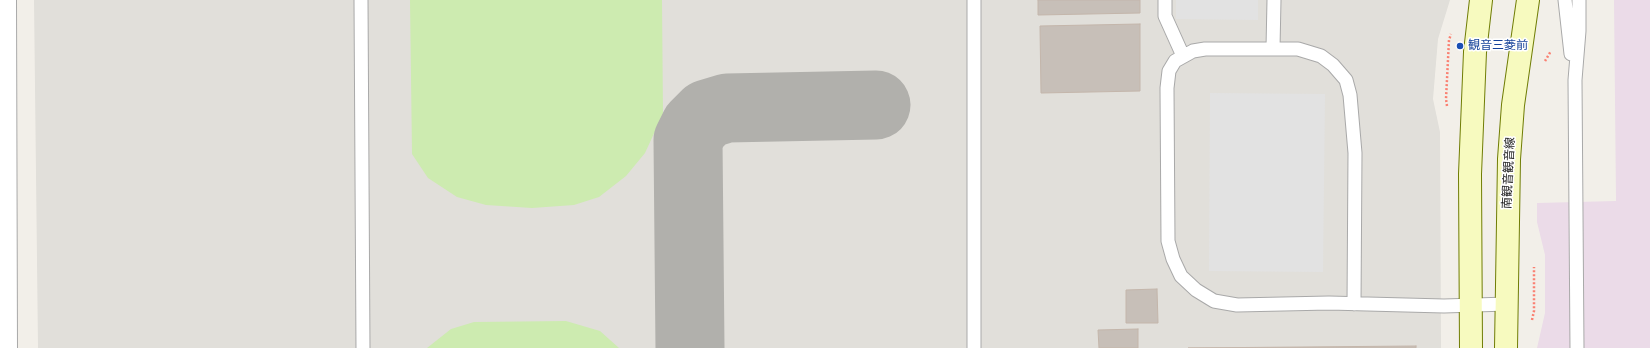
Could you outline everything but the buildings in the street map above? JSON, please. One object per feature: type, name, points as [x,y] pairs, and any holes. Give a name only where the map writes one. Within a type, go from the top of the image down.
[{"type":"main road","points":[[1471,348],[1472,306],[1470,174],[1475,52],[1481,0]]},
{"type":"main road","name":"南観音観音線","points":[[1506,348],[1509,159],[1514,98],[1528,0]]},
{"type":"street","points":[[5,0],[6,348]]},
{"type":"lane","points":[[361,0],[363,348]]},
{"type":"lane","points":[[974,0],[974,348]]},
{"type":"lane","points":[[1165,0],[1165,16],[1183,56]]},
{"type":"lane","points":[[1273,48],[1274,0]]},
{"type":"lane","points":[[1565,0],[1575,80]]},
{"type":"lane","points":[[1577,348],[1575,80],[1579,0]]},
{"type":"lane","points":[[1354,304],[1355,153],[1350,95],[1346,80],[1333,65],[1321,56],[1298,49],[1205,48],[1193,51],[1175,61],[1169,71],[1167,88],[1168,241],[1173,259],[1181,276],[1196,290],[1214,301],[1237,305],[1354,304],[1472,306],[1507,304]]},
{"type":"path","points":[[1544,63],[1568,28]]},
{"type":"path","points":[[1531,324],[1534,311],[1534,263]]},
{"type":"shaded area","points":[[34,0],[1450,0],[1438,39],[1433,99],[1440,132],[1441,348],[38,348]]},
{"type":"shaded area","points":[[1176,0],[1258,0],[1258,20],[1176,19]]},
{"type":"shaded area","points":[[1614,0],[1650,0],[1650,348],[1537,348],[1545,313],[1545,255],[1537,222],[1537,203],[1616,201]]},
{"type":"shaded area","points":[[1210,93],[1325,94],[1323,272],[1209,271]]},
{"type":"green space","points":[[410,0],[662,0],[663,114],[645,153],[626,176],[599,197],[574,205],[532,208],[486,205],[457,197],[428,178],[412,154]]},
{"type":"green space","points":[[566,321],[600,331],[619,348],[427,348],[451,329],[474,322]]},
{"type":"taxiway","points":[[690,348],[688,140],[695,126],[707,114],[727,108],[876,105]]},
{"type":"place","name":"観音三菱前","points":[[1460,46]]}]
